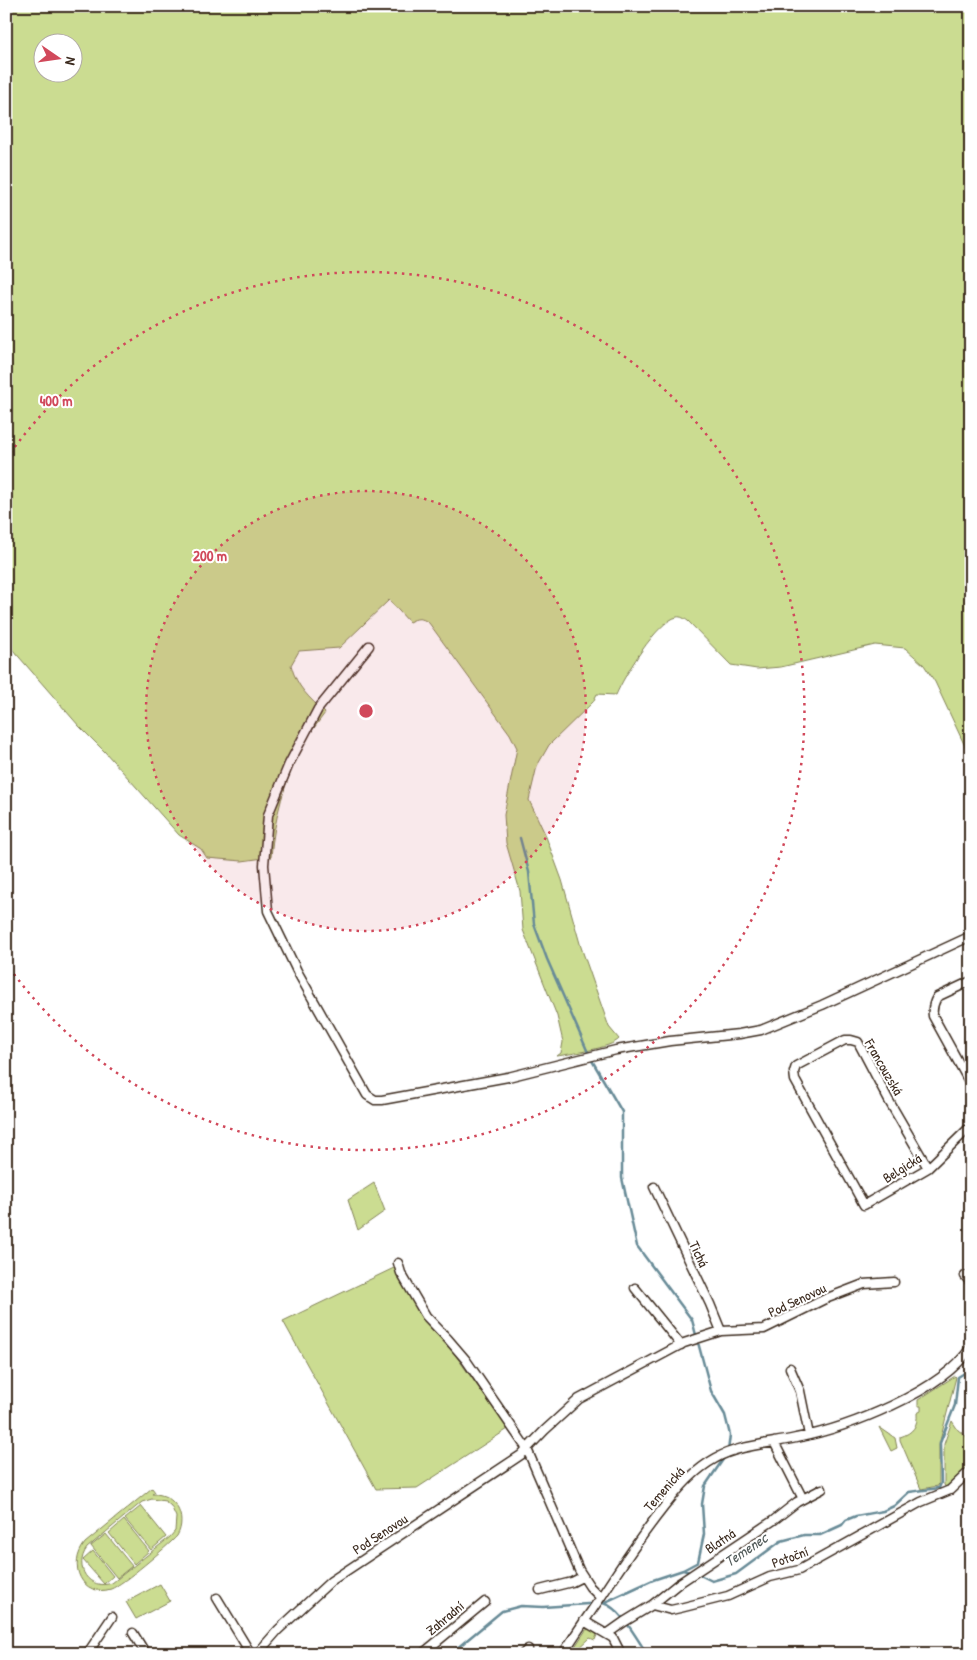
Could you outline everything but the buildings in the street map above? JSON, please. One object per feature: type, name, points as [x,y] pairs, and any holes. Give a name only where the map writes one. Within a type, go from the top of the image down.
[{"type":"street","points":[[369,646],[318,708],[289,764],[268,815],[264,865],[268,911],[297,971],[367,1095],[372,1099],[382,1100],[508,1077],[628,1048],[761,1030],[822,1005],[971,936]]},
{"type":"street","points":[[971,981],[937,997],[932,1010],[933,1016],[971,1085]]},
{"type":"street","name":"Francouzská","points":[[864,1205],[795,1080],[794,1072],[796,1066],[802,1062],[845,1040],[858,1042],[928,1168]]},
{"type":"street","name":"Belgická","points":[[864,1205],[928,1168],[971,1126]]},
{"type":"street","name":"Tichá","points":[[654,1187],[721,1331]]},
{"type":"street","points":[[398,1263],[401,1273],[426,1316],[466,1360],[527,1449],[582,1577],[599,1599]]},
{"type":"street","name":"Pod Senovou","points":[[257,1654],[278,1630],[330,1581],[522,1456],[579,1399],[684,1343],[721,1331],[764,1329],[825,1299],[864,1284],[894,1282]]},
{"type":"street","points":[[635,1288],[681,1345]]},
{"type":"street","name":"Temenická","points":[[563,1654],[626,1556],[683,1484],[695,1472],[716,1458],[731,1451],[809,1435],[873,1414],[937,1381],[957,1365],[971,1347]]},
{"type":"street","points":[[790,1368],[800,1391],[809,1435]]},
{"type":"street","points":[[774,1442],[803,1499]]},
{"type":"street","name":"Potoční","points":[[652,1605],[671,1610],[680,1608],[728,1596],[770,1578],[799,1570],[922,1502],[950,1490],[971,1470]]},
{"type":"street","name":"Blatná","points":[[652,1605],[678,1584],[803,1499],[822,1489]]},
{"type":"street","points":[[540,1590],[572,1582],[582,1577]]},
{"type":"street","points":[[217,1598],[251,1654]]},
{"type":"street","name":"Zahradní","points":[[422,1654],[485,1602]]},
{"type":"street","points":[[607,1634],[652,1605]]},
{"type":"street","points":[[87,1654],[112,1617]]},
{"type":"street","points":[[586,1618],[616,1642],[621,1654]]},
{"type":"street","points":[[133,1633],[146,1654]]},
{"type":"green space","points":[[6,6],[971,6],[971,759],[935,682],[924,665],[905,648],[875,645],[781,667],[757,669],[731,665],[688,621],[677,617],[669,621],[660,628],[642,650],[616,695],[597,694],[593,702],[549,745],[537,766],[529,800],[545,834],[562,880],[581,947],[609,1027],[619,1039],[608,1045],[590,1050],[557,1056],[561,1053],[563,1042],[557,1016],[523,930],[520,891],[506,843],[504,815],[517,748],[510,734],[429,623],[419,619],[409,622],[389,600],[339,648],[299,651],[291,665],[294,673],[304,692],[325,713],[305,741],[291,771],[278,814],[271,857],[242,861],[207,858],[201,849],[179,835],[105,752],[79,726],[6,642]]},
{"type":"green space","points":[[374,1183],[385,1211],[358,1230],[348,1200]]},
{"type":"green space","points":[[396,1267],[426,1323],[454,1353],[508,1429],[417,1488],[376,1489],[283,1321]]},
{"type":"green space","points":[[955,1376],[939,1445],[939,1483],[938,1486],[921,1489],[900,1437],[911,1431],[917,1422],[917,1413],[921,1411],[921,1406],[918,1406],[918,1400]]},
{"type":"green space","points":[[952,1421],[958,1430],[971,1440],[971,1468],[947,1489],[944,1485],[944,1444]]},
{"type":"green space","points":[[879,1427],[895,1438],[897,1448],[891,1451]]},
{"type":"green space","points":[[152,1488],[155,1492],[152,1494],[167,1497],[173,1502],[180,1514],[180,1529],[177,1536],[134,1573],[111,1589],[101,1591],[92,1589],[80,1578],[77,1561],[85,1543]],"holes":[[[152,1499],[165,1501],[171,1506],[176,1517],[175,1531],[170,1537],[112,1583],[96,1584],[90,1580],[83,1570],[82,1563],[83,1555],[87,1548],[142,1502]]]},
{"type":"green space","points":[[141,1506],[166,1537],[151,1550],[125,1519]]},
{"type":"green space","points":[[124,1520],[149,1551],[134,1564],[109,1533]]},
{"type":"green space","points":[[106,1534],[132,1566],[117,1578],[91,1546]]},
{"type":"green space","points":[[93,1551],[113,1576],[104,1584],[83,1560]]},
{"type":"green space","points":[[160,1584],[170,1601],[136,1619],[126,1602]]},
{"type":"green space","points":[[586,1630],[595,1631],[597,1635],[595,1640],[590,1638],[573,1654],[570,1654]]},
{"type":"waterway","points":[[520,838],[529,872],[534,924],[547,959],[590,1057],[622,1112],[622,1178],[637,1246],[692,1320],[711,1391],[725,1415],[730,1435],[728,1451]]},
{"type":"waterway","name":"Temenec","points":[[450,1654],[502,1611],[521,1606],[543,1607],[603,1603],[653,1580],[683,1570],[712,1581],[736,1574],[781,1541],[804,1535],[820,1535],[856,1516],[883,1511],[894,1506],[909,1492],[939,1488],[941,1483],[940,1443],[955,1405],[958,1377],[971,1369]]},
{"type":"waterway","points":[[683,1570],[698,1562],[704,1534],[702,1504],[705,1486],[724,1458]]},
{"type":"waterway","points":[[603,1603],[610,1606],[622,1617],[647,1654]]}]
